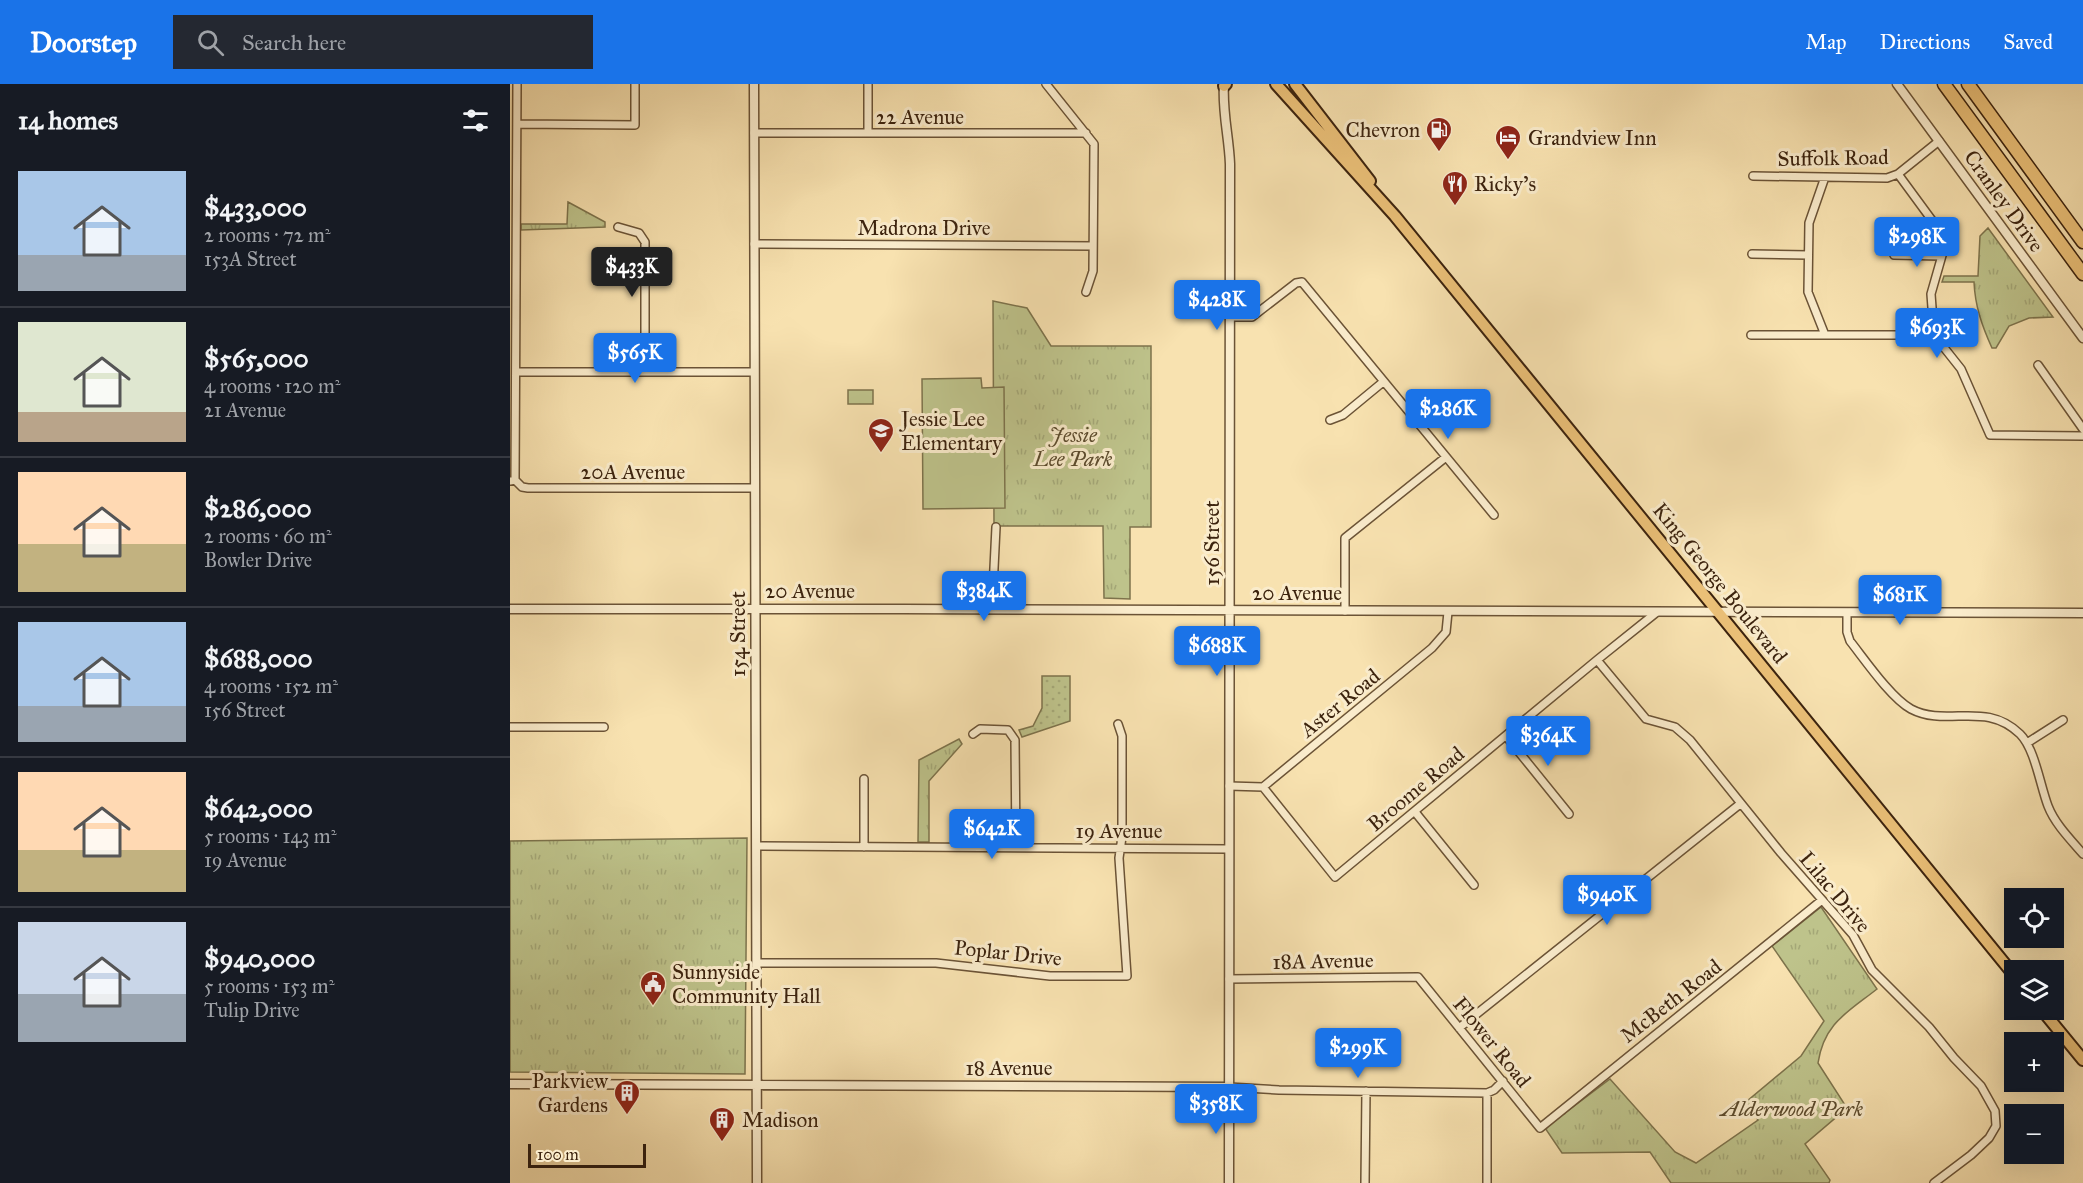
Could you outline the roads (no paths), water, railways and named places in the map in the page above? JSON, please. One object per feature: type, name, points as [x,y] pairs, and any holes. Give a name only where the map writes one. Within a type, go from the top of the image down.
[{"type":"highway","points":[[1944,84],[2083,274]]},
{"type":"highway","points":[[1968,84],[2083,242]]},
{"type":"main road","name":"King George Boulevard","points":[[1276,84],[1395,216]]},
{"type":"main road","name":"King George Boulevard","points":[[1295,84],[1395,216],[2004,963]]},
{"type":"main road","points":[[2050,1020],[2083,1060]]},
{"type":"street","points":[[513,480],[516,372],[512,322],[516,84]]},
{"type":"street","points":[[516,124],[635,125],[635,84]]},
{"type":"street","name":"154 Street","points":[[754,84],[757,1183]]},
{"type":"street","points":[[868,84],[868,133]]},
{"type":"street","points":[[1046,84],[1094,144],[1093,271],[1086,292]]},
{"type":"street","name":"Cranley Drive","points":[[1897,84],[2083,338]]},
{"type":"street","name":"156 Street","points":[[1225,85],[1223,101],[1229,137],[1230,164],[1229,1183]]},
{"type":"street","name":"22 Avenue","points":[[754,133],[1086,134]]},
{"type":"street","name":"Suffolk Road","points":[[1753,176],[1887,178],[1898,174],[1939,141]]},
{"type":"street","points":[[1898,174],[1945,238],[1931,294],[1934,334],[1961,369],[1990,435],[2083,436]]},
{"type":"street","points":[[1825,177],[1809,224],[1808,255],[1808,292],[1825,335]]},
{"type":"street","points":[[618,227],[639,233],[645,242],[645,371]]},
{"type":"street","name":"Madrona Drive","points":[[754,244],[1093,246]]},
{"type":"street","points":[[1752,254],[1808,255]]},
{"type":"street","points":[[1894,255],[1941,256]]},
{"type":"street","points":[[1230,317],[1252,317],[1296,283],[1302,282],[1494,515]]},
{"type":"street","points":[[1751,335],[1934,334]]},
{"type":"street","points":[[2038,365],[2083,429]]},
{"type":"street","points":[[516,372],[754,372]]},
{"type":"street","points":[[1330,420],[1342,415],[1383,382]]},
{"type":"street","points":[[1345,611],[1345,538],[1446,457]]},
{"type":"street","name":"20A Avenue","points":[[513,480],[528,488],[754,489]]},
{"type":"street","points":[[992,609],[996,527]]},
{"type":"street","name":"20 Avenue","points":[[510,609],[2083,613]]},
{"type":"street","name":"Aster Road","points":[[1263,787],[1432,648],[1446,632],[1448,612]]},
{"type":"street","name":"Broome Road","points":[[1263,787],[1335,877],[1657,612]]},
{"type":"street","points":[[1847,613],[1847,632],[1850,641],[1899,701],[1911,709],[1928,715],[1985,715],[2010,726],[2027,743],[2049,808],[2058,824],[2083,854]]},
{"type":"street","name":"Lilac Drive","points":[[1597,660],[1646,718],[1675,727],[1690,740],[1740,804],[1853,935],[1872,970],[1929,1027],[1981,1086],[1995,1111],[1996,1126],[1989,1138],[1971,1155],[1934,1183]]},
{"type":"street","points":[[2027,743],[2063,720]]},
{"type":"street","points":[[1118,724],[1122,736],[1120,848]]},
{"type":"street","points":[[510,727],[604,728]]},
{"type":"street","points":[[973,734],[980,729],[1008,730],[1016,740],[1016,847]]},
{"type":"street","points":[[1506,736],[1569,814]]},
{"type":"street","points":[[864,778],[864,847]]},
{"type":"street","points":[[1229,786],[1263,787]]},
{"type":"street","points":[[1459,1028],[1740,804]]},
{"type":"street","points":[[1415,812],[1474,885]]},
{"type":"street","name":"19 Avenue","points":[[757,846],[1228,849]]},
{"type":"street","name":"Poplar Drive","points":[[757,963],[936,963],[1050,976],[1127,976],[1120,848]]},
{"type":"street","name":"McBeth Road","points":[[1540,1128],[1822,900]]},
{"type":"street","name":"Flower Road","points":[[1418,977],[1540,1128]]},
{"type":"street","name":"18A Avenue","points":[[1229,979],[1418,977]]},
{"type":"street","points":[[1487,1183],[1487,1093],[1503,1082]]},
{"type":"street","name":"18 Avenue","points":[[510,1084],[1229,1087],[1487,1093]]},
{"type":"street","points":[[1365,1183],[1366,1091]]},
{"type":"place","name":"Chevron","points":[[1439,153]]},
{"type":"place","name":"Grandview Inn","points":[[1508,161]]},
{"type":"place","name":"Ricky's","points":[[1455,207]]},
{"type":"place","name":"Jessie Lee Elementary","points":[[881,454]]},
{"type":"place","name":"Sunnyside Community Hall","points":[[653,1007]]},
{"type":"place","name":"Parkview Gardens","points":[[627,1116]]},
{"type":"place","name":"Madison","points":[[722,1143]]},
{"type":"park label","name":"Jessie Lee Park","points":[[1073,447]]},
{"type":"park label","name":"Alderwood Park","points":[[1792,1109]]}]
